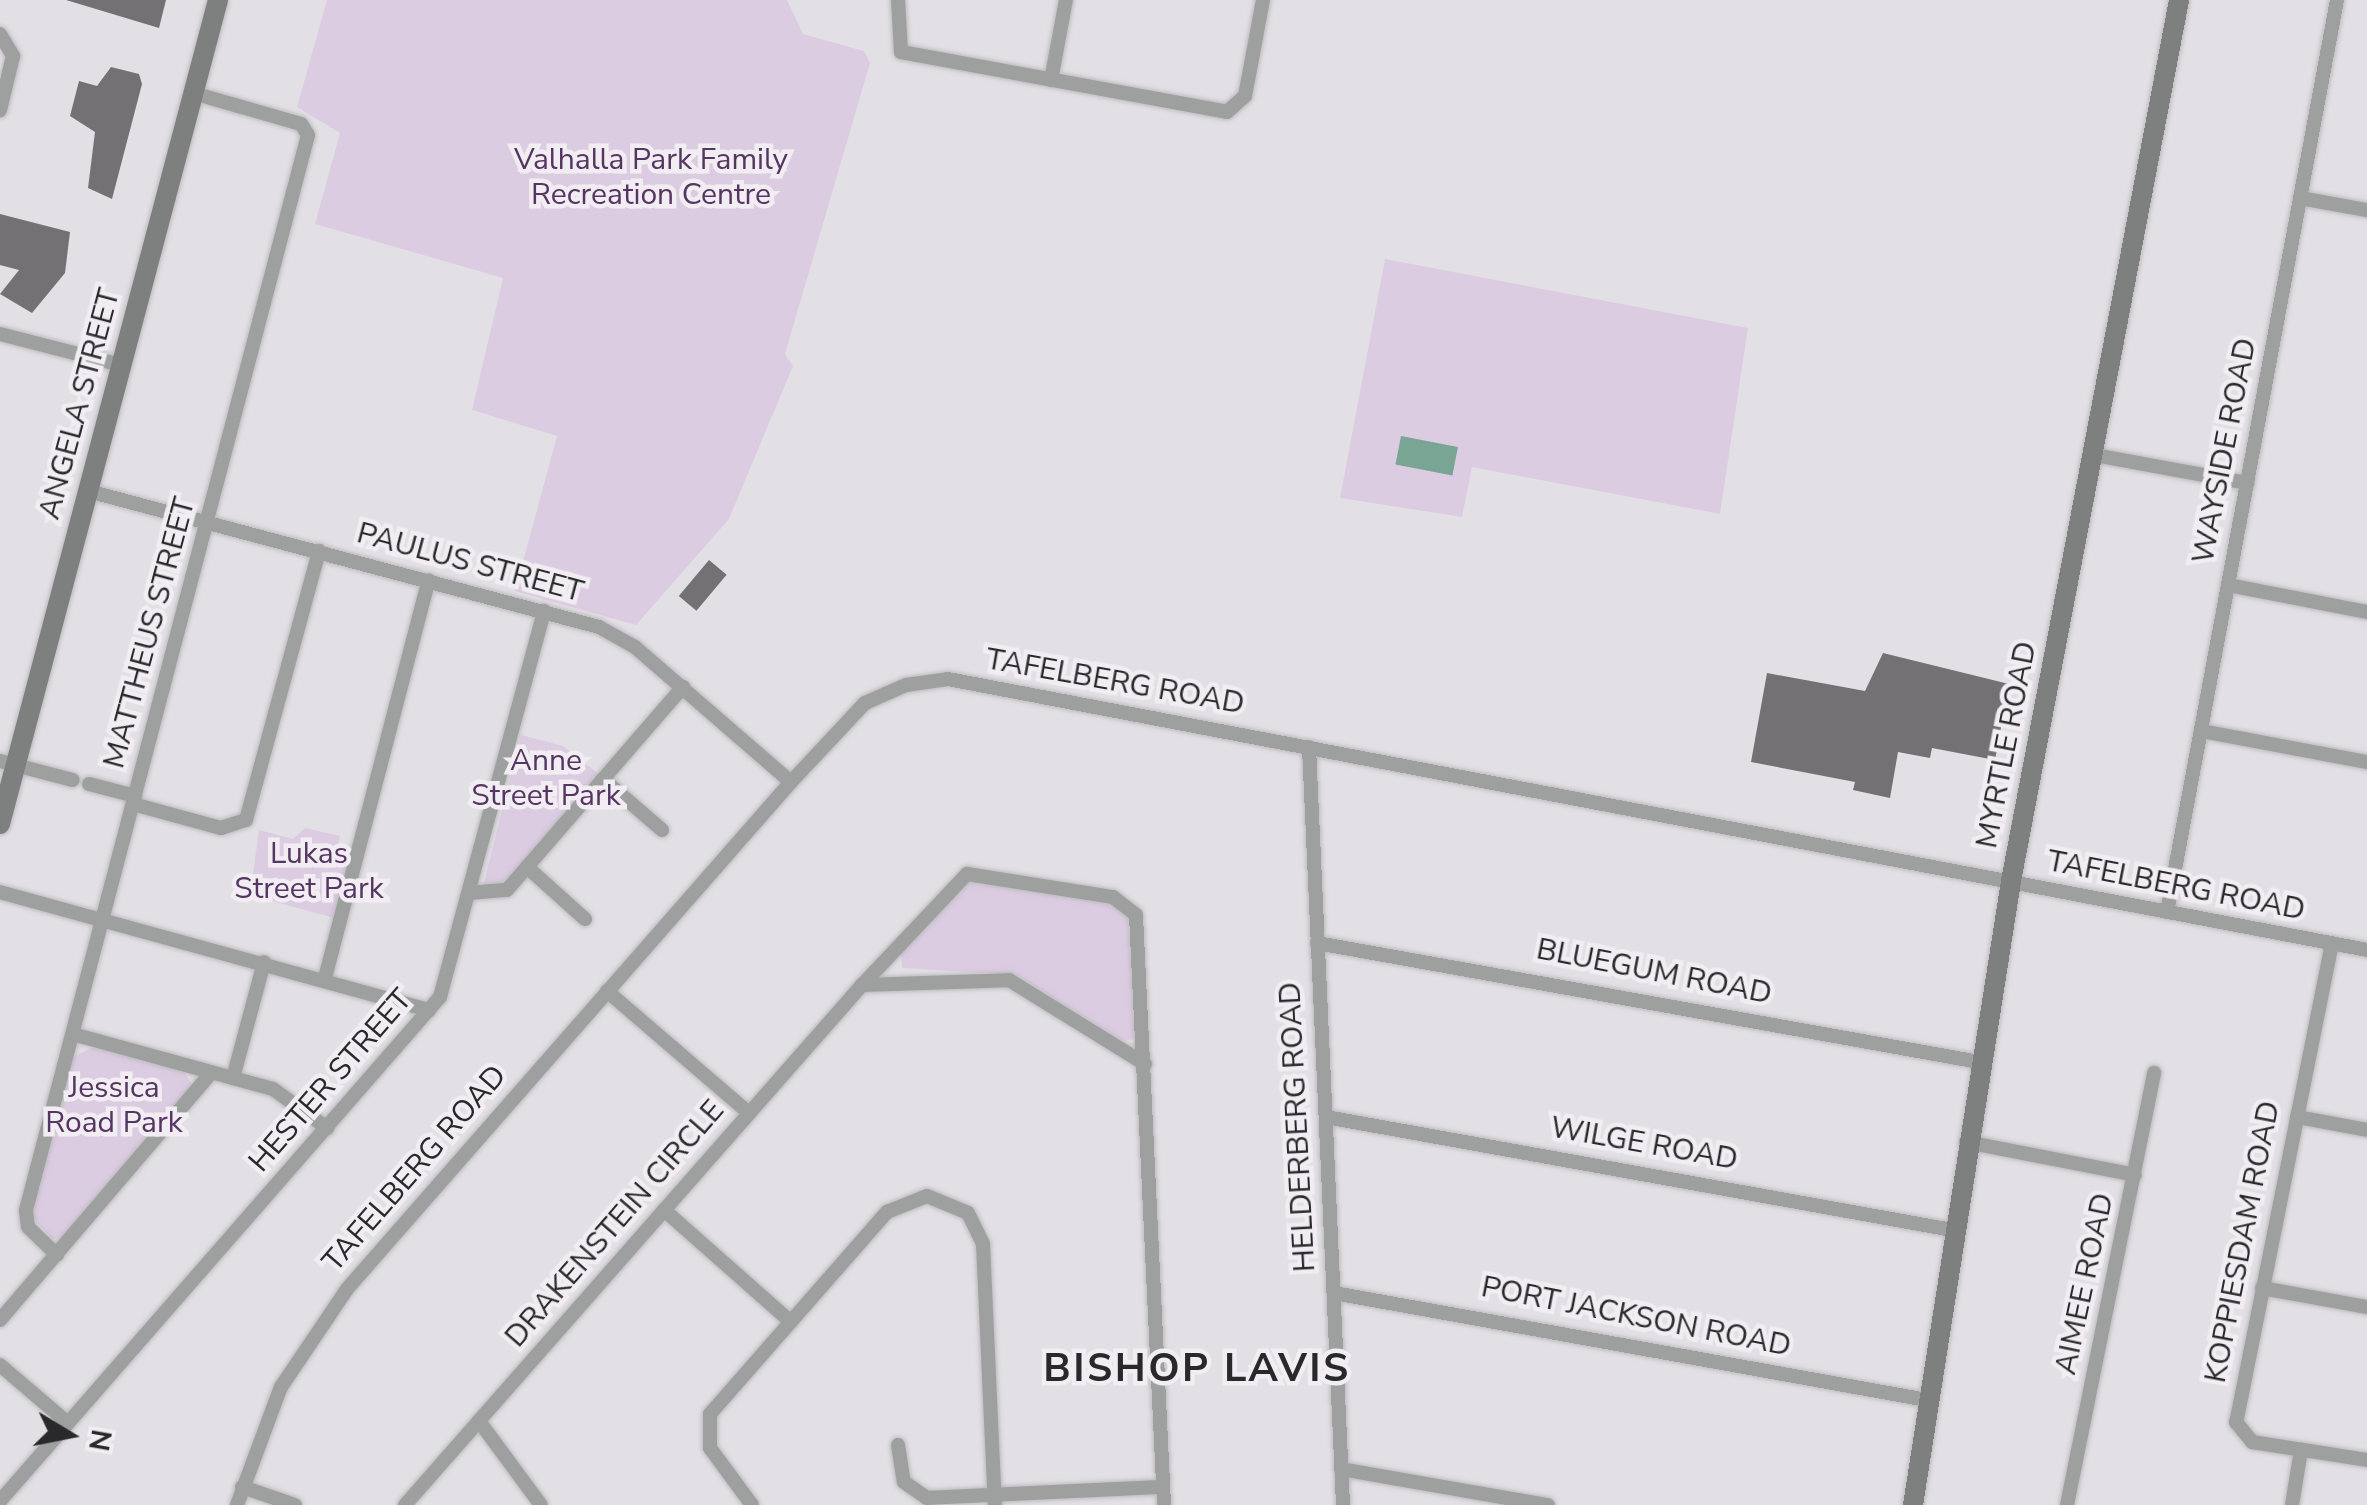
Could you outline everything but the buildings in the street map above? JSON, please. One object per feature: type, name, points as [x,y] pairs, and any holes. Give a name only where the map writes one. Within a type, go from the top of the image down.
[{"type":"street","name":"ANGELA STREET","points":[[0,824],[8,763],[88,491],[218,0]]},
{"type":"street","points":[[898,0],[901,52],[1232,111],[1245,96],[1263,0]]},
{"type":"street","points":[[1051,80],[1066,0]]},
{"type":"street","name":"MYRTLE ROAD","points":[[1913,1505],[1979,1062],[2179,0]]},
{"type":"street","name":"WAYSIDE ROAD","points":[[2167,912],[2337,0]]},
{"type":"street","points":[[0,34],[13,56],[0,110]]},
{"type":"street","name":"MATTHEUS STREET","points":[[57,1255],[25,1219],[308,135],[301,124],[194,93]]},
{"type":"street","points":[[2300,198],[2367,210]]},
{"type":"street","points":[[0,334],[122,365]]},
{"type":"street","points":[[2094,455],[2247,483]]},
{"type":"street","name":"PAULUS STREET","points":[[88,491],[544,611],[617,635],[791,782]]},
{"type":"street","points":[[89,784],[221,828],[246,820],[318,551]]},
{"type":"street","points":[[325,978],[428,580]]},
{"type":"street","points":[[2228,585],[2367,612]]},
{"type":"street","name":"HESTER STREET","points":[[0,1501],[429,1010],[444,987],[544,611]]},
{"type":"street","name":"TAFELBERG ROAD","points":[[237,1505],[271,1407],[322,1320],[791,782],[865,703],[925,680],[1309,747],[2367,950]]},
{"type":"street","points":[[469,893],[498,896],[683,687]]},
{"type":"street","points":[[2201,731],[2367,762]]},
{"type":"street","name":"HELDERBERG ROAD","points":[[1309,747],[1343,1505]]},
{"type":"street","points":[[8,763],[73,780]]},
{"type":"street","points":[[604,779],[662,830]]},
{"type":"street","points":[[527,867],[585,918]]},
{"type":"street","name":"DRAKENSTEIN CIRCLE","points":[[405,1505],[862,985],[967,874],[1113,897],[1138,921],[1164,1505]]},
{"type":"street","points":[[0,892],[325,978],[429,1010]]},
{"type":"street","name":"BLUEGUM ROAD","points":[[1318,943],[1979,1062]]},
{"type":"street","name":"KOPPIESDAM ROAD","points":[[2332,943],[2236,1422],[2252,1442],[2367,1460]]},
{"type":"street","points":[[233,1078],[264,962]]},
{"type":"street","points":[[862,985],[1009,980],[1145,1064]]},
{"type":"street","points":[[607,992],[750,1113]]},
{"type":"street","points":[[73,1034],[280,1092],[327,1128]]},
{"type":"street","points":[[0,1320],[211,1073]]},
{"type":"street","name":"AIMEE ROAD","points":[[2067,1505],[2154,1073]]},
{"type":"street","points":[[2297,1116],[2367,1130]]},
{"type":"street","name":"WILGE ROAD","points":[[1326,1117],[1952,1230]]},
{"type":"street","points":[[1966,1142],[2135,1175]]},
{"type":"street","points":[[752,1505],[710,1448],[706,1426],[791,1322],[896,1206],[937,1197],[968,1213],[983,1244],[995,1499]]},
{"type":"street","points":[[664,1210],[791,1322]]},
{"type":"street","points":[[2262,1288],[2367,1308]]},
{"type":"street","name":"PORT JACKSON ROAD","points":[[1334,1293],[1927,1400]]},
{"type":"street","points":[[0,1365],[68,1423]]},
{"type":"street","points":[[479,1420],[541,1505]]},
{"type":"street","points":[[898,1445],[904,1482],[920,1496],[995,1499],[1163,1487]]},
{"type":"street","points":[[2292,1505],[2301,1450]]},
{"type":"street","points":[[1342,1469],[1548,1505]]},
{"type":"street","points":[[242,1487],[295,1505]]},
{"type":"green space","name":"Valhalla Park Family Recreation Centre","points":[[327,0],[787,0],[803,34],[864,51],[870,63],[785,354],[793,366],[729,519],[636,625],[515,591],[557,436],[472,410],[503,278],[315,224],[340,133],[297,107]]},
{"type":"green space","points":[[1385,259],[1748,328],[1720,514],[1472,467],[1462,517],[1340,498]]},
{"type":"green space","name":"Anne Street Park","points":[[521,735],[563,746],[600,775],[502,886],[483,886]]},
{"type":"green space","name":"Lukas Street Park","points":[[305,828],[340,836],[338,844],[352,848],[334,918],[250,895],[259,830],[293,839]]},
{"type":"green space","points":[[971,881],[1114,905],[1128,916],[1135,1039],[1123,1041],[1016,975],[902,968],[901,952]]},
{"type":"green space","name":"Jessica Road Park","points":[[94,1047],[184,1072],[194,1087],[62,1238],[52,1239],[31,1215],[73,1057]]},
{"type":"shaded area","points":[[1401,436],[1458,447],[1452,476],[1395,464]]},
{"type":"district","name":"BISHOP LAVIS","points":[[1197,1368]]}]
